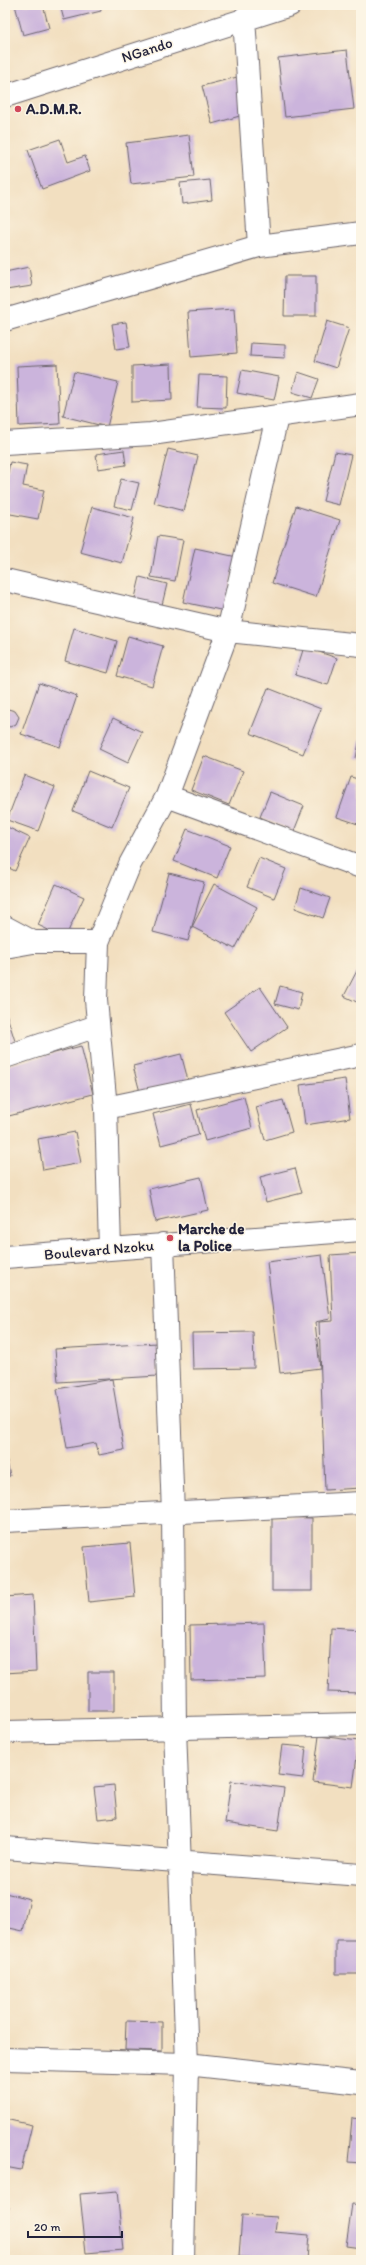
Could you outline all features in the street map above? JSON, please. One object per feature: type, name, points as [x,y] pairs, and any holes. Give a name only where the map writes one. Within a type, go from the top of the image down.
[{"type":"street","name":"NGando","points":[[5,96],[244,18],[290,5]]},
{"type":"street","points":[[244,18],[259,246]]},
{"type":"street","points":[[5,320],[259,246],[361,233]]},
{"type":"street","points":[[5,443],[151,434],[361,404]]},
{"type":"street","points":[[110,1249],[106,1108],[97,1026],[96,981],[98,942],[128,870],[167,796],[228,631],[277,416]]},
{"type":"street","points":[[5,580],[228,631],[361,645]]},
{"type":"street","points":[[167,796],[361,867]]},
{"type":"street","points":[[5,927],[33,942]]},
{"type":"street","points":[[5,947],[33,942],[98,942]]},
{"type":"street","points":[[5,1057],[97,1026]]},
{"type":"street","points":[[106,1108],[361,1055]]},
{"type":"street","name":"Boulevard Nzoku","points":[[5,1257],[361,1230]]},
{"type":"street","points":[[163,1244],[173,1513],[176,1728],[187,2064],[183,2260]]},
{"type":"street","points":[[5,1521],[361,1503]]},
{"type":"street","points":[[5,1732],[361,1724]]},
{"type":"street","points":[[5,1848],[180,1860],[361,1875]]},
{"type":"street","points":[[5,2059],[187,2064],[361,2083]]},
{"type":"building","points":[[15,5],[43,5],[49,28],[23,35]]},
{"type":"building","points":[[60,5],[100,5],[101,11],[64,20]]},
{"type":"building","points":[[347,50],[354,109],[285,117],[278,58]]},
{"type":"building","points":[[241,76],[250,113],[212,124],[202,86]]},
{"type":"building","points":[[189,135],[194,177],[131,184],[126,143]]},
{"type":"building","points":[[60,139],[68,162],[85,156],[90,171],[42,189],[28,150]]},
{"type":"building","points":[[210,180],[212,200],[182,204],[180,183]]},
{"type":"building","points":[[29,267],[32,286],[6,290],[5,272]]},
{"type":"building","points":[[285,276],[316,276],[316,316],[284,316]]},
{"type":"building","points":[[234,309],[237,353],[191,357],[188,312]]},
{"type":"building","points":[[327,321],[349,328],[336,368],[315,361]]},
{"type":"building","points":[[126,322],[130,347],[116,349],[112,324]]},
{"type":"building","points":[[251,343],[285,345],[285,358],[250,356]]},
{"type":"building","points":[[57,364],[60,424],[19,426],[17,366]]},
{"type":"building","points":[[171,364],[172,400],[132,402],[132,366]]},
{"type":"building","points":[[242,370],[279,377],[274,400],[237,393]]},
{"type":"building","points":[[74,372],[118,382],[107,427],[63,416]]},
{"type":"building","points":[[298,372],[319,379],[312,398],[292,392]]},
{"type":"building","points":[[199,375],[227,376],[226,408],[197,407]]},
{"type":"building","points":[[168,449],[198,456],[184,511],[154,503]]},
{"type":"building","points":[[124,450],[126,465],[98,469],[96,454]]},
{"type":"building","points":[[335,452],[351,455],[339,505],[323,501]]},
{"type":"building","points":[[10,462],[27,465],[23,486],[44,490],[38,519],[5,513],[5,487]]},
{"type":"building","points":[[121,479],[139,483],[132,510],[114,506]]},
{"type":"building","points":[[296,506],[340,520],[316,597],[272,583]]},
{"type":"building","points":[[92,507],[134,518],[122,563],[80,552]]},
{"type":"building","points":[[158,536],[183,540],[175,581],[151,577]]},
{"type":"building","points":[[195,548],[237,557],[225,611],[183,602]]},
{"type":"building","points":[[140,577],[167,584],[161,609],[134,602]]},
{"type":"building","points":[[74,628],[117,641],[108,673],[65,661]]},
{"type":"building","points":[[128,636],[163,646],[152,686],[117,676]]},
{"type":"building","points":[[304,647],[337,658],[328,685],[295,675]]},
{"type":"building","points":[[39,683],[77,696],[60,747],[21,734]]},
{"type":"building","points":[[268,688],[321,709],[303,754],[250,733]]},
{"type":"building","points":[[8,709],[15,711],[19,717],[16,724],[10,727],[5,725],[5,710]]},
{"type":"building","points":[[113,718],[142,732],[128,763],[99,749]]},
{"type":"building","points":[[361,738],[361,759],[356,758]]},
{"type":"building","points":[[204,756],[243,771],[229,805],[191,790]]},
{"type":"building","points":[[88,771],[129,788],[112,827],[73,811]]},
{"type":"building","points":[[24,775],[55,787],[38,831],[7,820]]},
{"type":"building","points":[[351,777],[361,780],[361,825],[337,817]]},
{"type":"building","points":[[270,792],[304,806],[294,831],[260,817]]},
{"type":"building","points":[[5,826],[30,838],[15,871],[5,866]]},
{"type":"building","points":[[187,829],[230,846],[217,878],[174,861]]},
{"type":"building","points":[[259,858],[286,869],[274,898],[247,887]]},
{"type":"building","points":[[169,873],[204,882],[188,941],[153,932]]},
{"type":"building","points":[[56,884],[84,897],[65,938],[38,925]]},
{"type":"building","points":[[214,884],[257,907],[235,949],[192,927]]},
{"type":"building","points":[[301,888],[330,898],[323,918],[295,908]]},
{"type":"building","points":[[361,963],[361,1004],[344,996]]},
{"type":"building","points":[[280,986],[302,992],[298,1010],[275,1004]]},
{"type":"building","points":[[260,987],[287,1027],[251,1052],[224,1012]]},
{"type":"building","points":[[5,1010],[16,1044],[5,1048]]},
{"type":"building","points":[[81,1046],[93,1094],[5,1117],[5,1066]]},
{"type":"building","points":[[181,1054],[188,1080],[140,1092],[133,1066]]},
{"type":"building","points":[[345,1079],[350,1118],[305,1125],[300,1085]]},
{"type":"building","points":[[244,1097],[252,1128],[205,1141],[197,1110]]},
{"type":"building","points":[[283,1100],[292,1132],[265,1140],[256,1107]]},
{"type":"building","points":[[191,1104],[199,1135],[161,1145],[153,1114]]},
{"type":"building","points":[[75,1132],[81,1163],[43,1170],[38,1139]]},
{"type":"building","points":[[295,1168],[302,1193],[266,1202],[260,1177]]},
{"type":"building","points":[[201,1177],[208,1210],[155,1222],[149,1189]]},
{"type":"building","points":[[361,1253],[361,1488],[325,1490],[319,1322],[333,1321],[330,1255]]},
{"type":"building","points":[[322,1255],[330,1319],[315,1322],[320,1368],[280,1373],[267,1262]]},
{"type":"building","points":[[253,1332],[254,1368],[193,1369],[192,1333]]},
{"type":"building","points":[[157,1343],[158,1376],[58,1382],[55,1349]]},
{"type":"building","points":[[112,1379],[124,1450],[99,1455],[96,1443],[67,1448],[57,1389]]},
{"type":"building","points":[[5,1453],[10,1476],[5,1477]]},
{"type":"building","points":[[272,1517],[312,1518],[312,1591],[272,1591]]},
{"type":"building","points":[[130,1543],[135,1597],[89,1602],[84,1547]]},
{"type":"building","points":[[33,1595],[36,1671],[5,1673],[5,1597]]},
{"type":"building","points":[[264,1623],[266,1678],[191,1680],[190,1625]]},
{"type":"building","points":[[331,1628],[361,1630],[361,1693],[328,1692]]},
{"type":"building","points":[[88,1672],[114,1672],[114,1711],[88,1711]]},
{"type":"building","points":[[319,1736],[359,1741],[353,1787],[313,1782]]},
{"type":"building","points":[[282,1745],[306,1747],[303,1778],[278,1775]]},
{"type":"building","points":[[231,1781],[284,1788],[278,1831],[225,1823]]},
{"type":"building","points":[[114,1785],[117,1817],[98,1819],[94,1787]]},
{"type":"building","points":[[5,1893],[30,1899],[23,1931],[5,1927]]},
{"type":"building","points":[[336,1940],[361,1940],[361,1974],[336,1974]]},
{"type":"building","points":[[126,2021],[162,2022],[162,2051],[125,2050]]},
{"type":"building","points":[[352,2118],[361,2119],[361,2163],[348,2162]]},
{"type":"building","points":[[5,2119],[32,2125],[21,2170],[5,2167]]},
{"type":"building","points":[[117,2191],[123,2250],[86,2253],[80,2194]]},
{"type":"building","points":[[352,2204],[361,2205],[361,2248],[346,2246]]},
{"type":"building","points":[[5,2206],[9,2207],[6,2223],[5,2223]]},
{"type":"building","points":[[242,2215],[277,2217],[275,2232],[309,2235],[307,2260],[239,2257]]},
{"type":"place","name":"A.D.M.R.","points":[[18,109]]},
{"type":"place","name":"Marche de la Police","points":[[170,1238]]}]
